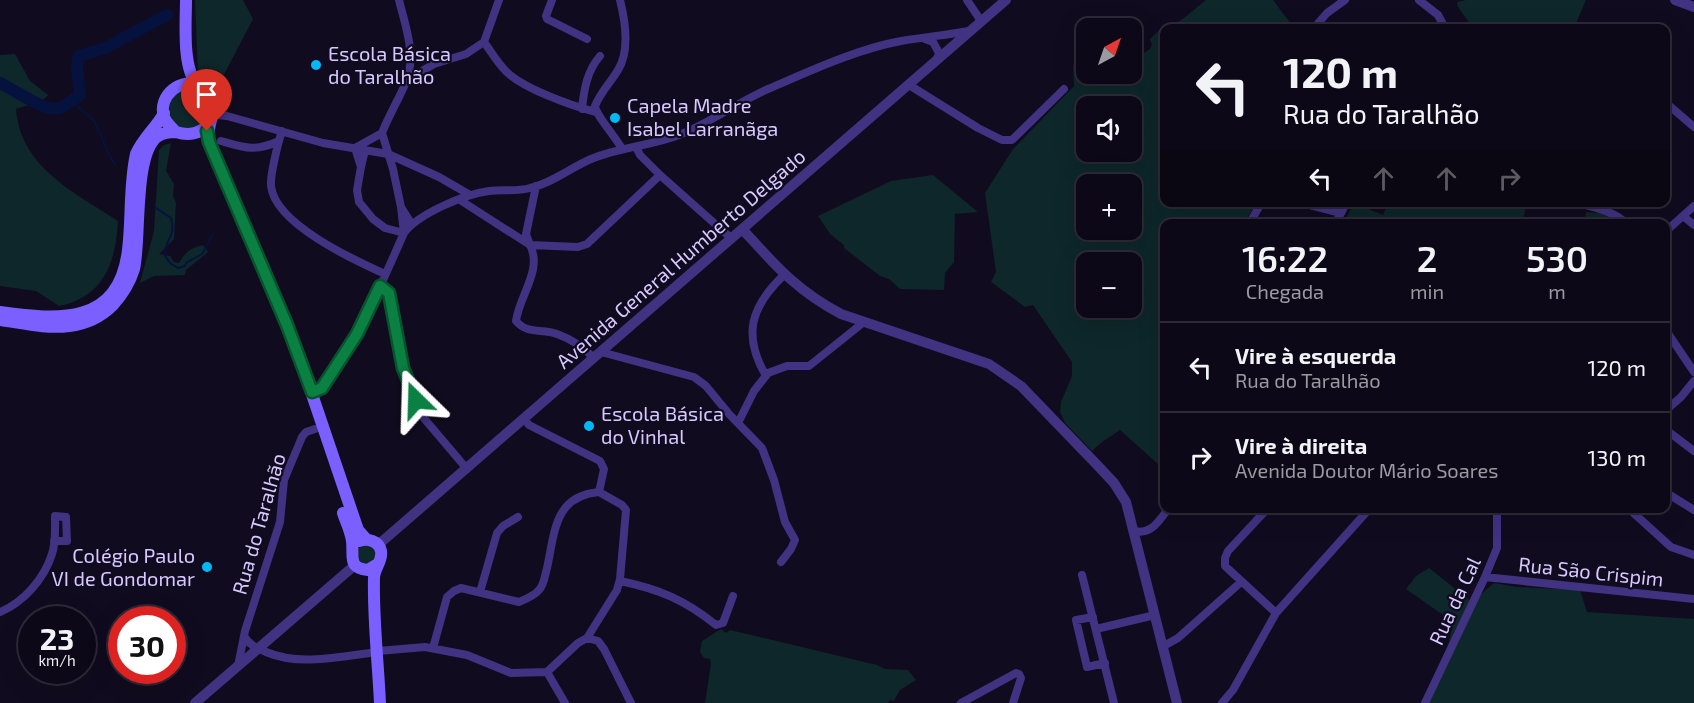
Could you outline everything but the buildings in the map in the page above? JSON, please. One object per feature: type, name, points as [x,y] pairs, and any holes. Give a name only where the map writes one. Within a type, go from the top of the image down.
[{"type":"main road","points":[[178,86],[182,72],[179,0]]},
{"type":"main road","points":[[186,0],[189,67],[193,80],[211,96],[215,116],[207,131],[209,142],[287,325],[358,530],[366,539],[378,545],[381,555],[374,575],[372,703]]},
{"type":"main road","points":[[176,132],[170,126],[164,113],[166,96],[178,86],[187,83],[197,84]]},
{"type":"main road","points":[[0,312],[37,317],[64,317],[86,312],[98,306],[108,296],[119,280],[126,260],[136,154],[164,113]]},
{"type":"main road","points":[[0,320],[46,327],[70,326],[98,317],[115,302],[127,285],[135,262],[143,160],[150,145],[158,136],[176,132],[194,134],[201,132],[215,116]]},
{"type":"main road","points":[[194,134],[200,141],[287,347],[352,538],[352,561],[363,572],[366,582],[380,703]]},
{"type":"main road","points":[[351,551],[357,543],[366,539]]},
{"type":"main road","points":[[357,566],[368,570],[378,564]]},
{"type":"street","points":[[355,148],[382,133],[407,80],[410,44],[399,0]]},
{"type":"street","points":[[407,80],[434,64],[466,54],[484,42],[500,0]]},
{"type":"street","points":[[552,0],[546,19],[587,39]]},
{"type":"street","points":[[620,0],[625,35],[624,57],[620,69],[596,102],[596,112],[622,149]]},
{"type":"street","points":[[967,0],[981,21]]},
{"type":"street","name":"Avenida General Humberto Delgado","points":[[378,545],[1006,0]]},
{"type":"street","points":[[1318,24],[1345,0]]},
{"type":"street","points":[[1675,0],[1694,7]]},
{"type":"street","points":[[1423,1],[1438,15],[1443,24]]},
{"type":"street","points":[[312,392],[322,388],[357,334],[404,232],[411,224],[439,208],[489,190],[528,189],[554,180],[591,159],[681,134],[766,90],[863,51],[901,41],[970,31]]},
{"type":"street","points":[[922,39],[933,42],[939,52],[937,59]]},
{"type":"street","points":[[484,42],[503,69],[517,80],[564,103],[596,112]]},
{"type":"street","points":[[582,109],[585,85],[600,56]]},
{"type":"street","points":[[909,85],[978,128],[1002,140],[1012,140],[1064,89]]},
{"type":"street","points":[[1670,106],[1694,127]]},
{"type":"street","points":[[215,116],[280,136],[388,154],[439,177],[470,195]]},
{"type":"street","points":[[382,133],[393,169],[404,232]]},
{"type":"street","points":[[221,141],[254,149],[264,147],[280,136]]},
{"type":"street","points":[[280,136],[271,185],[277,201],[285,211],[328,246],[385,274]]},
{"type":"street","points":[[636,147],[660,175],[732,239]]},
{"type":"street","points":[[355,148],[361,166]]},
{"type":"street","points":[[365,150],[357,190],[359,202],[373,219],[385,228],[404,232]]},
{"type":"street","points":[[460,200],[531,245],[578,247],[587,244],[660,175]]},
{"type":"street","points":[[536,186],[526,234],[534,252],[534,267],[517,312],[516,321],[522,328],[532,331],[555,332],[598,355],[694,377],[706,386],[762,448],[774,480],[785,522],[795,540],[781,562]]},
{"type":"street","points":[[1670,228],[1694,206]]},
{"type":"street","points":[[401,207],[411,224]]},
{"type":"street","points":[[1318,207],[1341,213]]},
{"type":"street","points":[[1338,219],[1344,207]]},
{"type":"street","points":[[1590,207],[1622,219]]},
{"type":"street","points":[[1683,216],[1694,225]]},
{"type":"street","points":[[743,230],[784,275],[824,305],[864,322],[989,364],[1012,379],[1114,483],[1126,502],[1135,531],[1177,703]]},
{"type":"street","points":[[766,376],[758,363],[753,343],[755,313],[763,297],[784,275]]},
{"type":"street","points":[[380,286],[389,293],[403,368],[422,416],[467,469]]},
{"type":"street","points":[[738,423],[754,391],[768,373],[787,366],[809,366],[864,322]]},
{"type":"street","points":[[1670,336],[1694,372]]},
{"type":"street","points":[[1670,407],[1694,381]]},
{"type":"street","points":[[524,419],[529,425],[600,461],[604,469],[599,492]]},
{"type":"street","name":"Rua do Taralhão","points":[[238,666],[244,636],[280,522],[284,480],[302,437],[306,432],[315,429]]},
{"type":"street","points":[[1670,433],[1694,451]]},
{"type":"street","points":[[244,636],[250,645],[277,657],[303,660],[414,647],[433,648],[467,655],[512,673],[547,672],[578,643],[587,638],[603,615],[620,581],[626,510],[599,492],[587,493],[575,498],[563,510],[539,590],[528,599],[519,602],[480,591],[461,588],[454,591],[447,597],[433,648]]},
{"type":"street","points":[[1670,495],[1694,510]]},
{"type":"street","points":[[1135,531],[1143,533],[1152,529],[1165,513]]},
{"type":"street","points":[[1263,513],[1228,551],[1225,566],[1276,613]]},
{"type":"street","points":[[1222,703],[1233,690],[1276,613],[1366,513]]},
{"type":"street","name":"Rua da Cal","points":[[1425,703],[1497,548],[1497,513]]},
{"type":"street","points":[[1634,513],[1671,547],[1694,555]]},
{"type":"street","points":[[480,591],[497,533],[503,526],[518,517]]},
{"type":"street","points":[[0,612],[16,605],[36,583],[53,553],[54,541]]},
{"type":"street","points":[[195,703],[357,566]]},
{"type":"street","points":[[1082,575],[1114,703]]},
{"type":"street","name":"Rua São Crispim","points":[[1485,577],[1694,599]]},
{"type":"street","points":[[620,581],[669,594],[694,608],[716,625],[723,623],[733,596]]},
{"type":"street","points":[[1162,647],[1178,638],[1241,582]]},
{"type":"street","points":[[1096,629],[1155,615]]},
{"type":"street","points":[[1093,617],[1076,620],[1088,667],[1105,663]]},
{"type":"street","points":[[587,638],[598,641],[604,649],[631,703]]},
{"type":"street","points":[[547,672],[565,703]]},
{"type":"street","points":[[961,703],[1016,673],[1021,678],[1013,703]]},
{"type":"green space","points":[[195,0],[243,0],[253,19],[217,88],[198,72]]},
{"type":"green space","points":[[1206,0],[1273,0],[1291,24],[1170,24],[1180,21]]},
{"type":"green space","points":[[1466,0],[1586,0],[1576,23],[1514,24],[1470,24],[1457,2]]},
{"type":"green space","points":[[1160,29],[1160,207],[1254,207],[1246,219],[1160,219],[1159,465],[1120,430],[1092,451],[1065,423],[1060,412],[1061,402],[1072,376],[1072,362],[1033,305],[1025,307],[991,282],[996,272],[985,193],[1013,149],[1074,86],[1073,65],[1076,63],[1076,84],[1142,84],[1142,54],[1152,45],[1150,39]]},
{"type":"green space","points":[[15,54],[30,81],[48,95],[42,101],[16,109],[19,127],[35,158],[59,182],[118,221],[114,250],[105,276],[87,295],[59,306],[36,291],[0,286],[0,55]]},
{"type":"green space","points":[[188,89],[196,90],[202,95],[207,101],[207,117],[202,123],[196,128],[188,129],[180,128],[174,123],[169,117],[168,109],[169,101],[174,95],[180,90]]},
{"type":"green space","points":[[171,143],[166,171],[174,184],[173,196],[176,203],[174,239],[159,254],[170,256],[174,262],[179,263],[186,253],[195,248],[203,245],[208,252],[186,270],[185,275],[154,276],[140,283],[154,231],[159,150]]},
{"type":"green space","points":[[933,175],[978,212],[955,214],[954,262],[945,273],[944,290],[900,289],[844,248],[844,245],[830,234],[818,216],[891,181]]},
{"type":"green space","points":[[1352,207],[1364,207],[1383,215],[1386,207],[1526,207],[1523,219],[1346,219]]},
{"type":"green space","points":[[1586,212],[1612,214],[1618,219],[1585,219]]},
{"type":"green space","points":[[366,545],[373,548],[376,555],[373,562],[366,565],[359,562],[356,555],[359,548]]},
{"type":"green space","points":[[1429,568],[1472,602],[1494,583],[1517,587],[1580,590],[1587,612],[1694,619],[1694,703],[1426,703],[1449,642],[1453,622],[1406,589],[1416,576]]},
{"type":"green space","points":[[721,629],[726,633],[730,630],[877,665],[885,669],[908,670],[916,680],[900,690],[894,701],[890,700],[888,703],[705,703],[711,664],[710,659],[704,658],[700,652],[702,641]]},
{"type":"waterway","points":[[0,83],[39,104],[54,109],[60,108],[80,95],[77,70],[79,56],[105,48],[167,15]]},
{"type":"waterway","points":[[71,100],[93,120],[115,164]]},
{"type":"waterway","points":[[156,208],[171,218],[172,234],[164,254],[170,263],[178,268],[202,254],[213,234]]},
{"type":"place","name":"Escola Básica do Taralhão","points":[[316,65]]},
{"type":"place","name":"Capela Madre Isabel Larranãga","points":[[615,118]]},
{"type":"place","name":"Escola Básica do Vinhal","points":[[589,426]]},
{"type":"place","name":"Colégio Paulo VI de Gondomar","points":[[207,567]]},
{"type":"route","points":[[207,131],[209,142],[287,325],[312,392],[322,388],[357,334],[380,286],[389,293],[403,368],[416,400]]}]
